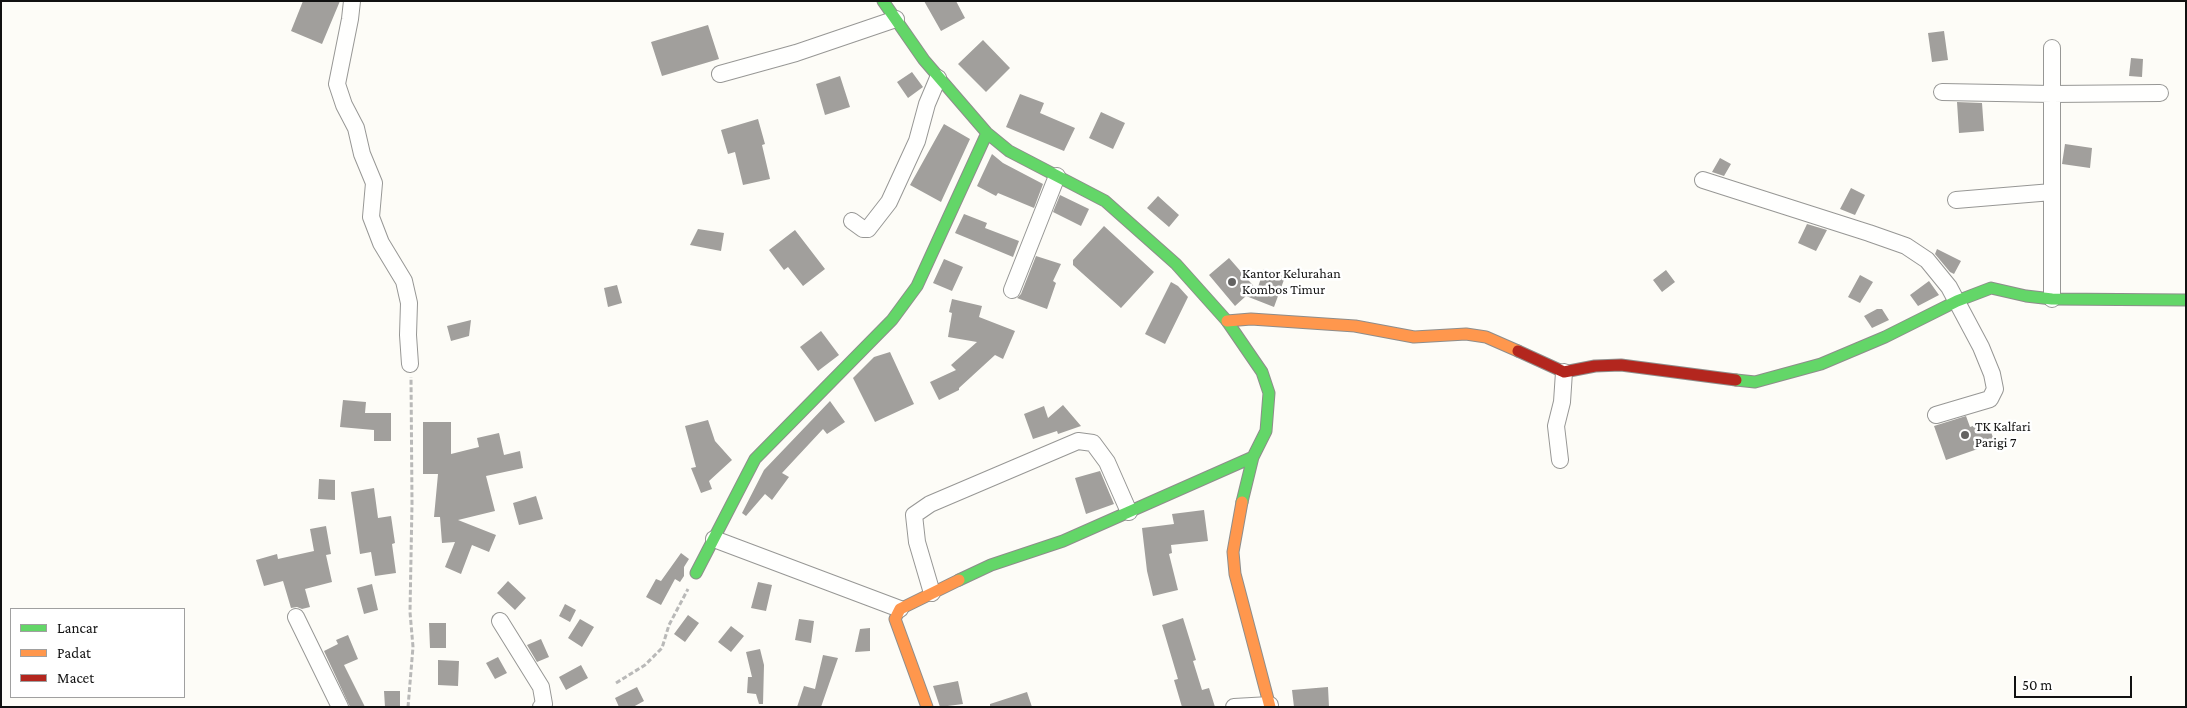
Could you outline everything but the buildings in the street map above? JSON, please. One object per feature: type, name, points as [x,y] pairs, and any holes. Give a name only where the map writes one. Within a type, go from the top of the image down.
[{"type":"street","points":[[352,1],[337,84],[344,105],[356,128],[362,154],[374,183],[371,216],[381,243],[404,281],[409,303],[408,335],[410,364]]},
{"type":"street","points":[[883,1],[938,78],[987,132],[1009,151],[1105,201],[1144,234],[1176,264],[1227,321],[1262,372],[1269,393],[1266,431],[1253,458],[1244,489],[1234,534],[1233,552],[1235,574],[1270,706],[1234,707]]},
{"type":"street","points":[[720,74],[796,53],[896,19]]},
{"type":"street","points":[[2052,48],[2052,299]]},
{"type":"street","points":[[852,221],[863,229],[868,229],[889,202],[917,141],[927,104],[938,78]]},
{"type":"street","points":[[1942,92],[2160,93]]},
{"type":"street","points":[[696,573],[755,459],[892,320],[917,286],[987,132]]},
{"type":"street","points":[[1012,290],[1057,176]]},
{"type":"street","points":[[1703,180],[1906,246],[1927,260],[1949,287],[1981,347],[1992,374],[1995,389],[1990,399],[1936,415]]},
{"type":"street","points":[[1956,200],[2052,192]]},
{"type":"street","points":[[1227,321],[1251,319],[1355,326],[1414,336],[1466,334],[1486,337],[1564,372],[1595,366],[1621,365],[1754,382],[1821,364],[1991,288],[2026,296],[2052,299],[2186,300]]},
{"type":"street","points":[[1560,460],[1556,426],[1562,402],[1564,372]]},
{"type":"street","points":[[932,593],[917,542],[914,515],[930,504],[1078,440],[1094,443],[1107,462],[1129,512]]},
{"type":"street","points":[[927,707],[895,618],[900,609],[991,565],[1062,541],[1253,458]]},
{"type":"street","points":[[714,538],[900,609]]},
{"type":"street","points":[[296,617],[340,707]]},
{"type":"street","points":[[500,621],[541,687],[544,704],[541,707]]},
{"type":"path","points":[[408,707],[414,647],[410,612],[412,503],[410,364]]},
{"type":"path","points":[[616,683],[645,665],[662,648],[669,625],[696,573]]},
{"type":"traffic: fast","points":[[883,1],[924,60],[987,133],[1009,151],[1105,201],[1176,264],[1227,321],[1262,372],[1269,393],[1266,431],[1253,457],[1242,502]]},
{"type":"traffic: fast","points":[[696,573],[755,459],[892,320],[917,286],[987,133]]},
{"type":"traffic: fast","points":[[1736,380],[1755,382],[1821,364],[1885,337],[1957,301],[1991,288],[2026,296],[2052,299],[2186,300]]},
{"type":"traffic: fast","points":[[959,580],[991,565],[1063,541],[1253,457]]},
{"type":"traffic: slow","points":[[1227,321],[1251,319],[1355,326],[1414,337],[1466,334],[1486,337],[1518,351]]},
{"type":"traffic: slow","points":[[1242,502],[1233,552],[1235,574],[1270,707]]},
{"type":"traffic: slow","points":[[927,707],[895,619],[900,609],[959,580]]},
{"type":"traffic: jam","points":[[1518,351],[1564,372],[1595,366],[1621,365],[1736,380]]},
{"type":"place","name":"Kantor Kelurahan Kombos Timur","points":[[1232,282]]},
{"type":"place","name":"TK Kalfari Parigi 7","points":[[1965,435]]}]
